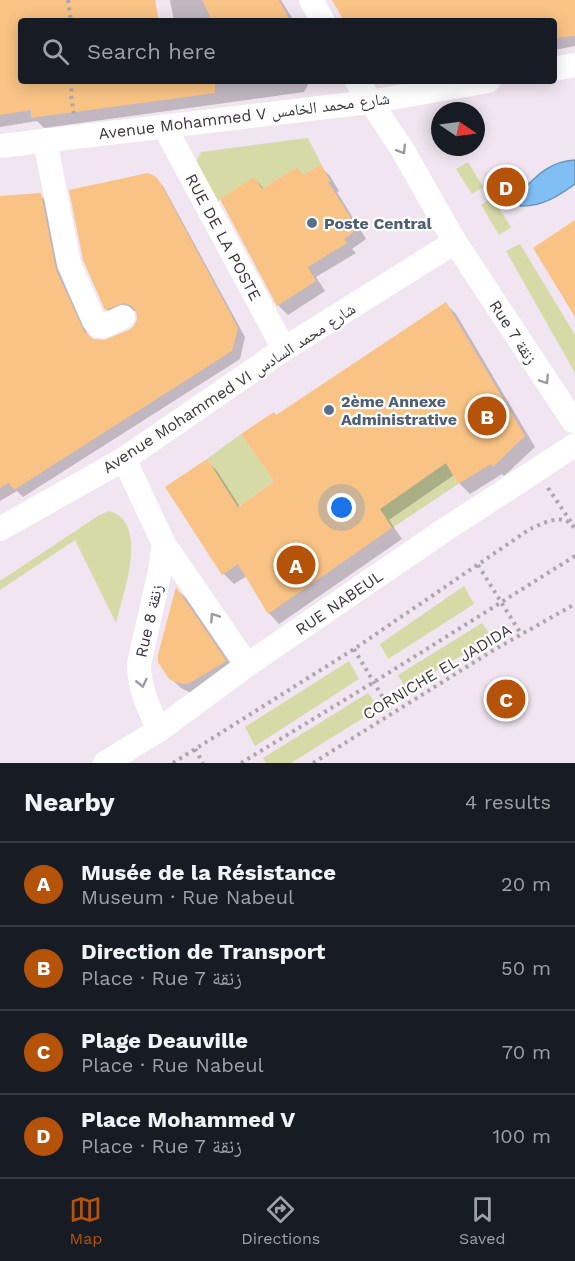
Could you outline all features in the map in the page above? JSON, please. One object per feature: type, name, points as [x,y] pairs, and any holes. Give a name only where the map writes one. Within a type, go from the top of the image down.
[{"type":"street","points":[[311,0],[321,18]]},
{"type":"street","points":[[557,68],[575,65]]},
{"type":"street","name":"Rue 7 زنقة","points":[[359,84],[402,148],[455,242],[574,436]]},
{"type":"street","name":"Avenue Mohammed V شارع محمد الخامس","points":[[0,146],[369,102],[471,84]]},
{"type":"street","name":"RUE DE LA POSTE","points":[[164,126],[284,349]]},
{"type":"street","points":[[45,140],[69,264],[75,278],[94,321],[99,326],[123,317]]},
{"type":"street","name":"Avenue Mohammed VI شارع محمد السادس","points":[[0,529],[124,459],[284,349],[455,242]]},
{"type":"street","name":"RUE NABEUL","points":[[105,763],[159,730],[247,665],[443,531],[537,470],[574,436]]},
{"type":"street","name":"Rue 8 زنقة","points":[[124,459],[164,544],[247,665]]},
{"type":"street","name":"Rue 8 زنقة","points":[[159,730],[148,706],[139,677],[139,664],[164,544]]},
{"type":"path","points":[[68,0],[71,18]]},
{"type":"path","points":[[72,84],[71,95],[78,136]]},
{"type":"path","points":[[537,470],[575,529]]},
{"type":"path","points":[[173,763],[354,649],[530,529],[550,520],[563,519],[571,522]]},
{"type":"path","points":[[241,763],[575,556]]},
{"type":"path","points":[[478,565],[521,634]]},
{"type":"path","name":"CORNICHE EL JADIDA","points":[[313,763],[521,634],[575,604]]},
{"type":"path","points":[[354,649],[392,713]]},
{"type":"path","points":[[195,749],[203,763]]},
{"type":"green space","points":[[308,138],[321,164],[303,175],[297,167],[262,189],[254,177],[216,202],[196,162],[201,152]]},
{"type":"green space","points":[[468,162],[483,187],[472,194],[456,169]]},
{"type":"green space","points":[[492,198],[511,227],[499,235],[481,205]]},
{"type":"green space","points":[[520,244],[575,335],[575,373],[506,251]]},
{"type":"green space","points":[[241,434],[274,481],[229,513],[221,481],[207,459]]},
{"type":"green space","points":[[446,463],[458,484],[392,528],[380,509]]},
{"type":"green space","points":[[109,511],[121,518],[128,529],[131,544],[128,578],[116,623],[75,540],[0,590],[0,581]]},
{"type":"green space","points":[[464,586],[474,604],[388,659],[380,644]]},
{"type":"green space","points":[[482,623],[492,637],[406,689],[398,675]]},
{"type":"green space","points":[[349,661],[359,679],[255,746],[245,727]]},
{"type":"green space","points":[[368,693],[379,708],[291,763],[266,763],[263,758]]},
{"type":"water","points":[[575,160],[575,184],[543,203],[520,206],[520,193],[538,175],[558,163]]},
{"type":"building","points":[[0,0],[155,0],[158,18],[18,18],[18,84],[215,84],[215,93],[31,118],[31,110],[0,115]]},
{"type":"building","points":[[202,0],[279,0],[288,18],[211,18]]},
{"type":"building","points":[[332,0],[575,0],[575,36],[557,38],[557,18],[342,18]]},
{"type":"building","points":[[321,164],[330,181],[328,182],[358,229],[344,239],[347,243],[308,267],[316,281],[277,306],[220,199],[254,177],[262,189],[297,167],[303,175]]},
{"type":"building","points":[[148,173],[160,182],[238,328],[232,351],[14,490],[9,483],[0,488],[0,196],[41,193],[56,270],[84,331],[93,339],[104,340],[134,326],[137,319],[136,311],[132,306],[124,303],[105,310],[83,260],[69,190]]},
{"type":"building","points":[[575,220],[575,317],[533,248]]},
{"type":"building","points":[[446,302],[525,436],[493,467],[491,464],[458,484],[446,463],[380,509],[392,528],[268,614],[238,564],[222,575],[165,487],[207,459],[238,507],[274,481],[241,434],[274,412],[276,415]]},
{"type":"building","points":[[176,587],[226,660],[188,684],[169,679],[158,662]]},
{"type":"place","name":"Place Mohammed V","points":[[506,187]]},
{"type":"place","name":"Poste Central","points":[[312,223]]},
{"type":"place","name":"2ème Annexe Administrative","points":[[329,410]]},
{"type":"place","name":"Direction de Transport","points":[[487,416]]},
{"type":"place","name":"Musée de la Résistance","points":[[296,565]]},
{"type":"place","name":"Plage Deauville","points":[[506,699]]}]
